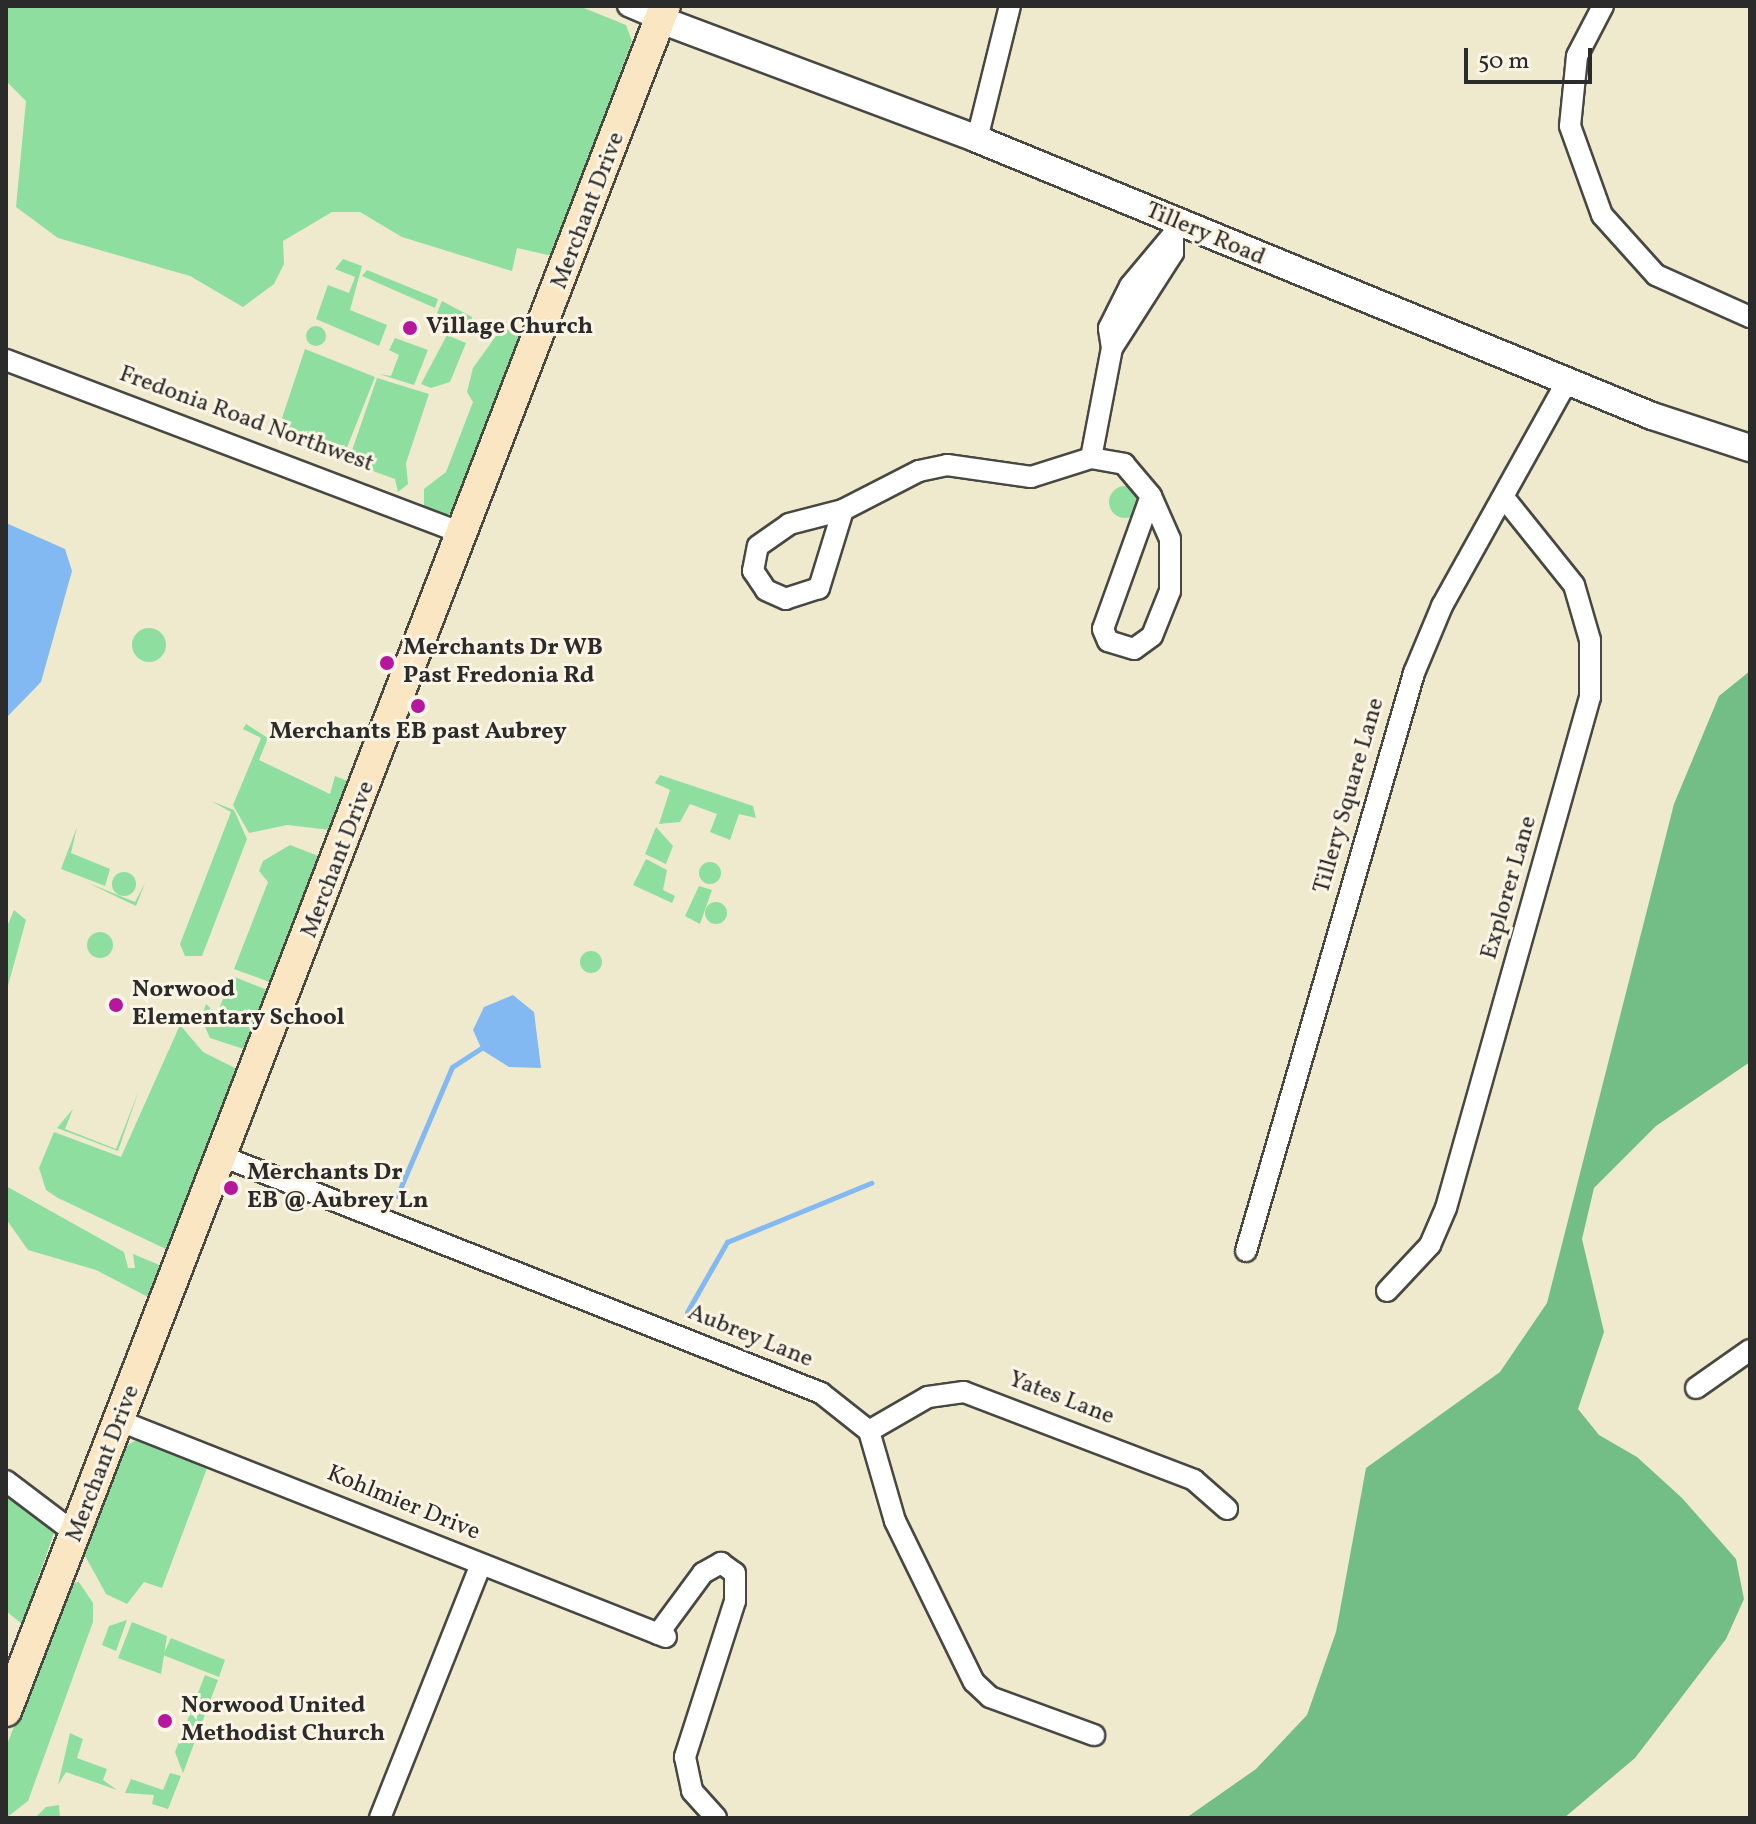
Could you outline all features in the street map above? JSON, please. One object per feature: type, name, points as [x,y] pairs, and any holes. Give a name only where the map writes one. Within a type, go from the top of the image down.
[{"type":"main road","name":"Merchant Drive","points":[[6,1711],[224,1157],[663,13]]},
{"type":"street","points":[[628,6],[663,13]]},
{"type":"street","points":[[977,139],[1010,6]]},
{"type":"street","points":[[1603,6],[1577,56],[1570,126],[1602,215],[1656,275],[1748,311]]},
{"type":"street","name":"Tillery Road","points":[[663,13],[977,139],[1177,231],[1566,383],[1750,448]]},
{"type":"street","points":[[1091,458],[1112,348],[1173,253],[1177,231]]},
{"type":"street","name":"Fredonia Road Northwest","points":[[6,360],[465,534]]},
{"type":"street","name":"Tillery Square Lane","points":[[1246,1251],[1402,707],[1442,606],[1506,500],[1566,383]]},
{"type":"street","points":[[843,510],[819,588],[786,599],[766,590],[753,571],[758,546],[789,524],[843,510],[919,471],[947,465],[1031,477],[1091,458],[1124,464],[1151,496],[1170,539],[1170,591],[1152,636],[1134,649],[1108,641],[1103,629],[1151,496]]},
{"type":"street","name":"Explorer Lane","points":[[1387,1291],[1430,1245],[1446,1208],[1590,697],[1590,640],[1574,585],[1506,500]]},
{"type":"street","name":"Aubrey Lane","points":[[224,1157],[821,1393],[869,1431]]},
{"type":"street","points":[[1696,1388],[1750,1350]]},
{"type":"street","name":"Yates Lane","points":[[869,1431],[928,1397],[964,1392],[1194,1480],[1227,1509]]},
{"type":"street","name":"Kohlmier Drive","points":[[120,1421],[662,1635],[703,1573],[721,1563],[735,1573],[735,1601],[685,1757],[692,1791],[716,1818]]},
{"type":"street","points":[[869,1431],[895,1521],[960,1664],[990,1697],[1094,1735]]},
{"type":"street","points":[[6,1481],[76,1534]]},
{"type":"street","points":[[380,1818],[481,1564]]},
{"type":"green space","points":[[6,6],[579,6],[626,25],[632,41],[552,256],[517,248],[512,271],[402,237],[360,212],[332,212],[283,241],[284,264],[274,284],[243,307],[190,276],[58,238],[16,207],[26,101],[6,81]]},
{"type":"green space","points":[[343,259],[362,266],[350,310],[387,325],[379,346],[316,319],[328,285],[349,293],[355,277],[335,269]]},
{"type":"green space","points":[[367,270],[438,299],[435,308],[362,276]]},
{"type":"green space","points":[[442,301],[472,317],[470,334],[437,313]]},
{"type":"green space","points":[[316,326],[323,329],[326,336],[323,343],[316,346],[309,343],[306,336],[309,329]]},
{"type":"green space","points":[[501,329],[523,332],[453,514],[444,514],[424,506],[424,489],[446,472],[473,402],[467,392],[473,368]]},
{"type":"green space","points":[[447,335],[466,343],[450,382],[431,388],[421,384]]},
{"type":"green space","points":[[395,338],[428,350],[414,385],[379,374],[391,376],[399,355],[389,350]]},
{"type":"green space","points":[[305,349],[375,377],[342,460],[276,436]]},
{"type":"green space","points":[[377,378],[429,394],[406,463],[408,484],[398,492],[395,479],[348,462]]},
{"type":"green space","points":[[1125,486],[1137,490],[1141,502],[1137,514],[1125,518],[1113,514],[1109,502],[1113,490]]},
{"type":"green space","points":[[149,628],[161,633],[166,645],[161,657],[149,662],[137,657],[132,645],[137,633]]},
{"type":"green space","points":[[1750,671],[1750,1062],[1656,1126],[1594,1188],[1582,1239],[1604,1332],[1578,1409],[1599,1435],[1637,1457],[1682,1498],[1736,1559],[1744,1599],[1726,1639],[1635,1758],[1564,1818],[1186,1818],[1256,1769],[1307,1715],[1336,1632],[1366,1468],[1500,1372],[1547,1303],[1674,804],[1719,696]]},
{"type":"green space","points":[[246,724],[268,738],[259,760],[330,794],[335,776],[350,782],[331,830],[287,825],[249,833],[233,805],[261,738],[243,729]]},
{"type":"green space","points":[[660,775],[753,806],[756,818],[739,814],[730,840],[710,832],[717,814],[690,804],[680,822],[659,824],[670,790],[655,783]]},
{"type":"green space","points":[[211,801],[234,810],[247,839],[202,956],[185,956],[180,944],[231,812]]},
{"type":"green space","points":[[77,827],[71,853],[110,869],[105,886],[61,869]]},
{"type":"green space","points":[[656,827],[673,846],[666,864],[645,854]]},
{"type":"green space","points":[[290,845],[321,857],[272,983],[234,969],[268,882],[259,871],[263,861]]},
{"type":"green space","points":[[646,859],[667,870],[663,890],[675,896],[672,903],[633,885]]},
{"type":"green space","points":[[710,862],[718,865],[721,873],[718,881],[710,884],[702,881],[699,873],[702,865]]},
{"type":"green space","points":[[124,872],[132,876],[136,884],[132,892],[124,896],[116,892],[112,884],[116,876]]},
{"type":"green space","points":[[86,882],[135,902],[145,883],[136,906]]},
{"type":"green space","points":[[699,886],[712,890],[700,924],[685,916]]},
{"type":"green space","points":[[716,902],[727,913],[716,924],[705,913]]},
{"type":"green space","points":[[14,910],[26,920],[6,993],[6,929]]},
{"type":"green space","points":[[100,932],[109,936],[113,945],[109,954],[100,958],[91,954],[87,945],[91,936]]},
{"type":"green space","points":[[591,951],[599,954],[602,962],[599,970],[591,973],[583,970],[580,962],[583,954]]},
{"type":"green space","points":[[232,976],[270,991],[247,1050],[210,1038],[201,1018],[206,1004],[217,1014]]},
{"type":"green space","points":[[180,1025],[203,1052],[239,1070],[168,1250],[58,1198],[46,1190],[39,1168],[54,1132],[121,1157]]},
{"type":"green space","points":[[139,1090],[118,1151],[57,1128],[73,1109],[65,1129],[116,1149]]},
{"type":"green space","points":[[6,1186],[124,1252],[128,1268],[135,1268],[133,1254],[162,1266],[150,1298],[96,1270],[28,1250],[6,1219]]},
{"type":"green space","points":[[138,1439],[209,1463],[162,1588],[144,1582],[127,1604],[106,1594],[83,1552],[124,1447]]},
{"type":"green space","points":[[6,1494],[54,1533],[22,1624],[6,1611]]},
{"type":"green space","points":[[79,1582],[93,1603],[93,1622],[28,1801],[6,1818],[6,1747],[70,1583]]},
{"type":"green space","points":[[127,1620],[116,1651],[102,1645],[109,1626]]},
{"type":"green space","points":[[132,1622],[167,1636],[161,1674],[118,1658]]},
{"type":"green space","points":[[171,1638],[225,1660],[219,1677],[163,1655]]},
{"type":"green space","points":[[205,1675],[218,1680],[183,1773],[175,1752]]},
{"type":"green space","points":[[70,1733],[83,1739],[77,1758],[107,1769],[103,1780],[117,1790],[66,1772],[58,1785]]},
{"type":"green space","points":[[170,1773],[181,1776],[168,1809],[152,1804],[154,1795],[125,1793],[131,1779],[163,1790]]},
{"type":"green space","points":[[59,1805],[60,1818],[35,1818],[46,1807]]},
{"type":"water","points":[[6,523],[65,549],[72,571],[41,682],[6,718]]},
{"type":"water","points":[[513,995],[534,1012],[541,1068],[509,1067],[482,1050],[473,1030],[484,1007]]},
{"type":"waterway","points":[[397,1196],[452,1067],[484,1046]]},
{"type":"waterway","points":[[687,1312],[727,1242],[871,1183]]},
{"type":"place","name":"Village Church","points":[[410,328]]},
{"type":"place","name":"Merchants Dr WB Past Fredonia Rd","points":[[387,663]]},
{"type":"place","name":"Merchants EB past Aubrey","points":[[418,706]]},
{"type":"place","name":"Norwood Elementary School","points":[[116,1005]]},
{"type":"place","name":"Merchants Dr EB @ Aubrey Ln","points":[[231,1188]]},
{"type":"place","name":"Norwood United Methodist Church","points":[[165,1721]]}]
